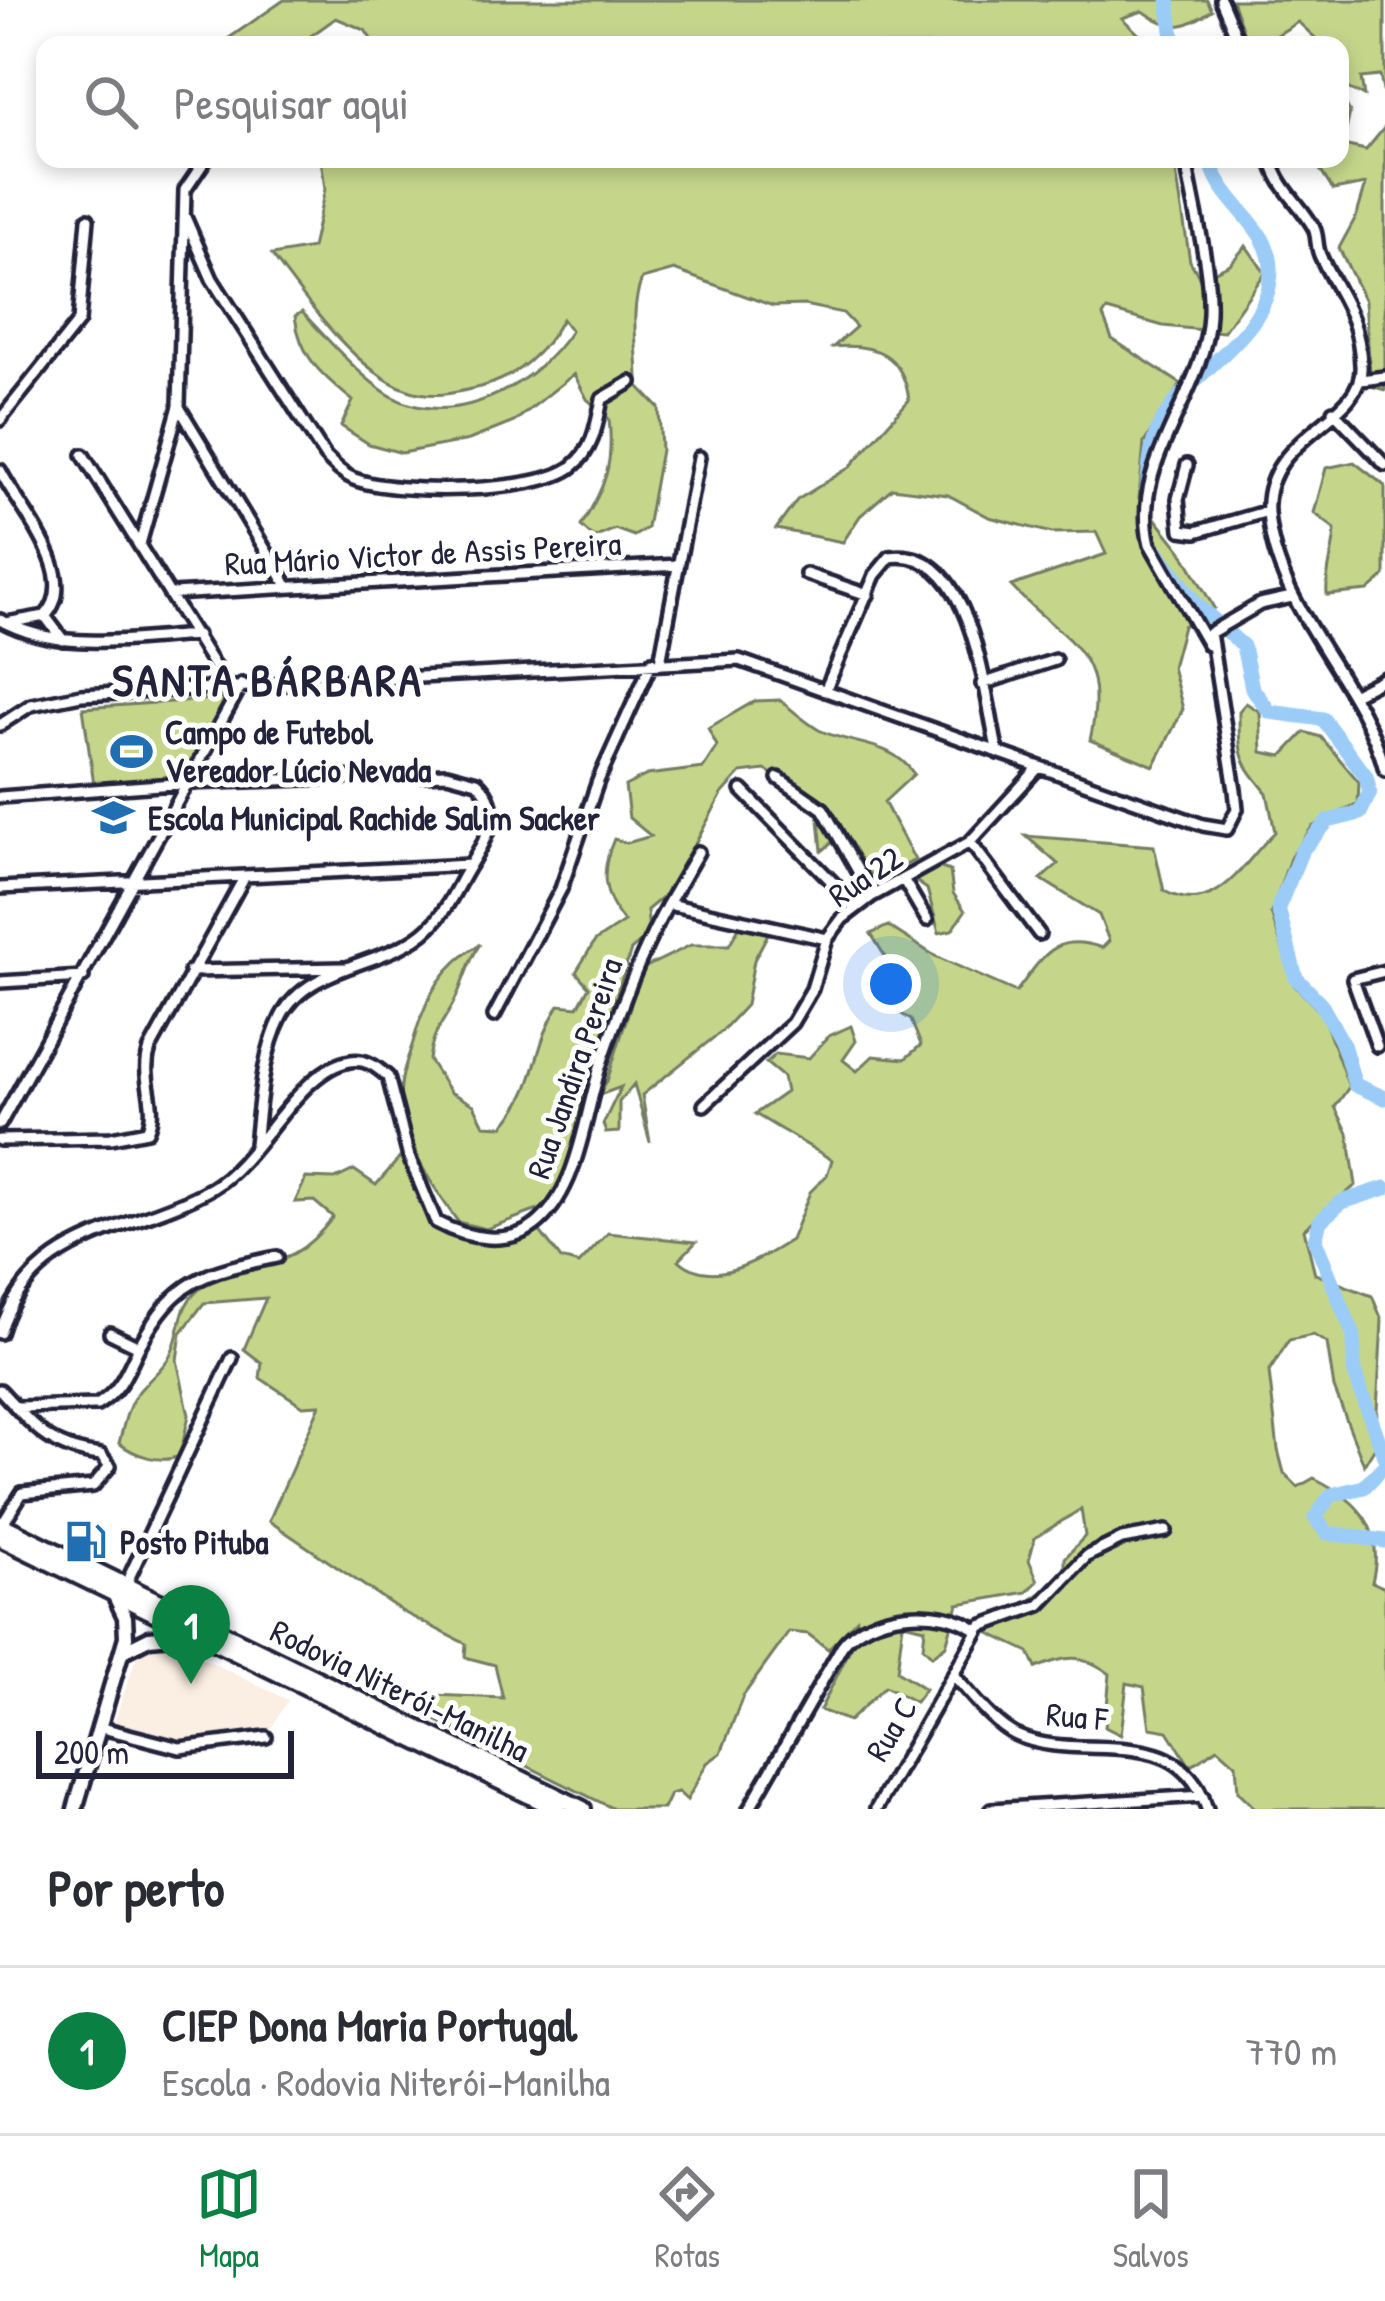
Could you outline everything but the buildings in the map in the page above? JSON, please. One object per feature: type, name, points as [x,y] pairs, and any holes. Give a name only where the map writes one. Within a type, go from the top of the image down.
[{"type":"highway","name":"Rodovia Niterói-Manilha","points":[[1,1529],[200,1636],[557,1809]]},
{"type":"highway","name":"Rodovia Niterói-Manilha","points":[[120,1591],[583,1809]]},
{"type":"main road","points":[[74,1809],[122,1652],[127,1626],[120,1591]]},
{"type":"main road","points":[[122,1652],[161,1635],[200,1636]]},
{"type":"street","points":[[1221,0],[1236,36]]},
{"type":"street","points":[[140,544],[178,406],[185,190],[200,168]]},
{"type":"street","points":[[0,725],[47,700],[226,685],[739,660],[1203,826],[1227,829],[1237,809],[1216,632],[1150,544],[1145,525],[1151,481],[1200,357],[1209,314],[1187,168]]},
{"type":"street","points":[[1275,168],[1285,193],[1314,228],[1319,253],[1355,319],[1361,380]]},
{"type":"street","points":[[185,217],[212,279],[325,456],[349,477],[424,489],[546,478],[570,469],[586,452],[602,399],[631,382]]},
{"type":"street","points":[[0,420],[79,321],[88,219]]},
{"type":"street","points":[[1385,377],[1361,380],[1334,411],[1286,451],[1268,511],[1292,597],[1352,695],[1385,770]]},
{"type":"street","points":[[178,406],[288,587]]},
{"type":"street","points":[[1334,411],[1385,465]]},
{"type":"street","points":[[83,455],[226,685]]},
{"type":"street","points":[[494,1016],[561,889],[598,782],[656,662],[699,457]]},
{"type":"street","points":[[1187,465],[1177,512],[1185,532],[1268,511]]},
{"type":"street","points":[[0,470],[56,571],[58,594],[45,616]]},
{"type":"street","points":[[825,691],[890,557],[913,558],[941,572],[962,602],[998,753]]},
{"type":"street","name":"Rua Mário Victor de Assis Pereira","points":[[172,594],[678,565]]},
{"type":"street","points":[[806,574],[868,595]]},
{"type":"street","points":[[1216,632],[1260,604],[1292,597]]},
{"type":"street","points":[[3,621],[45,616]]},
{"type":"street","points":[[45,616],[63,640]]},
{"type":"street","points":[[3,621],[63,640],[197,635]]},
{"type":"street","points":[[982,684],[1055,661]]},
{"type":"street","points":[[1352,695],[1385,678]]},
{"type":"street","points":[[0,1124],[242,685]]},
{"type":"street","name":"Rua 22","points":[[704,1105],[792,1023],[812,989],[827,939],[856,906],[970,842],[1039,767]]},
{"type":"street","points":[[0,797],[188,783],[447,773],[477,782],[488,792],[492,824],[430,928],[344,968],[301,994],[283,1014],[269,1050],[255,1144]]},
{"type":"street","points":[[778,778],[823,809],[872,896]]},
{"type":"street","points":[[742,790],[856,906]]},
{"type":"street","points":[[970,842],[1039,934]]},
{"type":"street","points":[[698,852],[668,904],[827,939]]},
{"type":"street","points":[[0,888],[470,865]]},
{"type":"street","points":[[0,1140],[110,1138],[147,1131],[153,1114],[143,1075],[145,1062],[190,970],[244,878]]},
{"type":"street","points":[[902,879],[927,920]]},
{"type":"street","name":"Rua Jandira Pereira","points":[[0,1333],[16,1292],[49,1256],[215,1186],[319,1078],[345,1062],[364,1061],[388,1077],[410,1157],[436,1222],[477,1239],[502,1238],[534,1226],[569,1176],[603,1058],[668,904]]},
{"type":"street","points":[[190,970],[344,968]]},
{"type":"street","points":[[1377,1046],[1353,979],[1385,971]]},
{"type":"street","points":[[0,982],[83,977]]},
{"type":"street","points":[[18,1407],[98,1406],[124,1382],[160,1313],[196,1276],[277,1257]]},
{"type":"street","points":[[110,1333],[139,1347]]},
{"type":"street","points":[[120,1591],[232,1358]]},
{"type":"street","points":[[0,1390],[39,1436],[66,1449],[100,1455],[110,1466],[93,1486],[22,1493],[1,1529]]},
{"type":"street","points":[[748,1809],[842,1646],[861,1626],[937,1615],[960,1619],[977,1630],[1002,1615],[1040,1605],[1088,1556],[1122,1539],[1166,1531]]},
{"type":"street","name":"Rua C","points":[[876,1809],[977,1630]]},
{"type":"street","name":"Rua F","points":[[954,1676],[1012,1734],[1155,1753],[1182,1771],[1207,1809]]},
{"type":"street","points":[[98,1727],[180,1748],[266,1736]]},
{"type":"street","points":[[883,1796],[889,1809]]},
{"type":"street","points":[[991,1809],[1202,1796]]},
{"type":"shaded area","points":[[165,1640],[288,1700],[266,1737],[181,1744],[113,1725],[139,1650]]},
{"type":"green space","points":[[284,0],[1207,0],[1212,10],[1178,26],[1143,11],[1122,18],[1141,36],[369,36],[336,18],[311,36],[232,36]]},
{"type":"green space","points":[[1232,0],[1385,0],[1385,101],[1380,76],[1361,78],[1364,96],[1349,89],[1349,36],[1313,36],[1298,22],[1275,36],[1245,36]]},
{"type":"green space","points":[[1385,127],[1385,390],[1371,386],[1365,301],[1339,248],[1357,215],[1366,184],[1333,190],[1319,168],[1349,168],[1349,146],[1366,150]]},
{"type":"green space","points":[[322,168],[1175,168],[1190,261],[1200,278],[1230,264],[1246,246],[1265,273],[1223,332],[1163,326],[1107,310],[1103,316],[1112,339],[1181,384],[1144,443],[1139,498],[1183,553],[1214,608],[1183,626],[1172,667],[1183,709],[1154,766],[1090,740],[1095,709],[1089,666],[1066,636],[1011,586],[1106,554],[1096,532],[1052,533],[989,517],[948,495],[892,488],[860,516],[843,542],[776,529],[797,500],[850,467],[909,400],[901,372],[885,355],[863,347],[833,347],[856,327],[843,313],[804,305],[773,306],[674,270],[642,279],[635,318],[638,386],[659,408],[661,450],[647,528],[634,536],[615,529],[594,538],[581,526],[606,475],[609,419],[587,399],[574,374],[514,422],[469,440],[402,453],[369,444],[341,426],[353,401],[307,354],[295,316],[302,312],[381,389],[409,404],[432,408],[478,402],[500,393],[541,366],[571,331],[562,319],[528,362],[480,387],[426,394],[389,381],[332,332],[272,255],[312,248],[325,189]]},
{"type":"green space","points":[[1354,462],[1385,486],[1385,576],[1368,591],[1327,595],[1335,529],[1314,513],[1326,468]]},
{"type":"green space","points":[[229,698],[184,778],[94,785],[83,708]]},
{"type":"green space","points":[[780,700],[819,730],[883,749],[905,763],[914,774],[884,802],[915,860],[890,873],[867,874],[838,838],[822,851],[817,798],[765,770],[741,773],[722,794],[669,892],[647,910],[649,934],[631,950],[582,1101],[573,1154],[549,1206],[486,1229],[458,1222],[418,1158],[401,1104],[405,1066],[439,981],[480,944],[436,1033],[429,1060],[450,1092],[474,1105],[484,1125],[503,1126],[530,1082],[559,1005],[578,1007],[589,987],[576,972],[595,941],[624,922],[607,892],[610,851],[614,839],[627,843],[651,836],[629,818],[625,786],[647,775],[703,768],[717,746],[708,728],[755,701]]},
{"type":"green space","points":[[1246,703],[1260,712],[1262,752],[1282,756],[1305,732],[1321,737],[1359,782],[1358,803],[1312,827],[1290,858],[1271,913],[1294,985],[1322,1014],[1349,1087],[1335,1107],[1348,1133],[1356,1185],[1304,1229],[1315,1274],[1372,1296],[1382,1320],[1375,1447],[1364,1465],[1334,1388],[1327,1343],[1313,1335],[1289,1340],[1269,1372],[1284,1473],[1298,1487],[1314,1478],[1331,1487],[1356,1507],[1372,1532],[1372,1582],[1385,1588],[1385,1809],[1256,1809],[1238,1791],[1236,1764],[1218,1748],[1190,1766],[1168,1731],[1150,1728],[1144,1687],[1127,1683],[1121,1735],[1105,1727],[1110,1674],[1074,1658],[1036,1668],[1029,1652],[983,1630],[1065,1571],[1065,1558],[1085,1536],[1081,1509],[1035,1538],[1029,1560],[1038,1581],[1027,1592],[958,1604],[946,1645],[932,1656],[923,1647],[925,1628],[903,1623],[897,1671],[925,1689],[915,1702],[885,1686],[849,1721],[820,1710],[859,1631],[857,1619],[828,1649],[808,1634],[789,1632],[743,1696],[721,1753],[707,1763],[687,1800],[678,1792],[670,1794],[663,1809],[614,1809],[421,1713],[433,1695],[503,1698],[495,1665],[465,1657],[466,1644],[403,1612],[269,1521],[320,1405],[303,1406],[260,1378],[262,1363],[244,1349],[266,1298],[204,1303],[181,1333],[177,1360],[189,1415],[180,1456],[148,1457],[119,1443],[131,1403],[170,1356],[184,1309],[196,1292],[224,1274],[300,1250],[333,1217],[314,1201],[295,1202],[306,1178],[335,1179],[354,1170],[376,1185],[402,1155],[422,1206],[448,1234],[485,1242],[539,1230],[561,1259],[579,1264],[608,1233],[696,1242],[679,1260],[706,1272],[735,1269],[791,1240],[810,1192],[827,1175],[832,1160],[755,1114],[786,1092],[783,1077],[766,1063],[776,1054],[809,1058],[829,1036],[851,1026],[856,1041],[843,1060],[857,1071],[873,1056],[905,1059],[921,1045],[911,1020],[892,1008],[888,961],[871,934],[888,926],[935,956],[1016,992],[1042,958],[1061,945],[1102,948],[1109,941],[1099,915],[1041,879],[1058,864],[1026,836],[1154,846],[1164,891],[1183,898],[1214,893],[1275,832],[1267,793],[1246,765],[1241,749],[1239,711]]},
{"type":"green space","points":[[935,866],[950,871],[953,893],[965,911],[952,930],[939,933],[927,889],[910,877]]},
{"type":"green space","points":[[742,922],[770,930],[754,960],[746,1005],[722,1031],[642,1095],[650,1142],[634,1084],[619,1102],[619,1132],[606,1133],[603,1124],[621,1087],[597,1096],[607,1081],[642,969],[691,945],[729,945]]},
{"type":"waterway","points":[[1168,0],[1173,36]]},
{"type":"waterway","points":[[1147,489],[1154,441],[1167,413],[1240,338],[1266,296],[1271,271],[1263,240],[1222,187],[1214,168]]},
{"type":"waterway","points":[[1158,552],[1196,604],[1243,646],[1252,688],[1270,712],[1323,719],[1366,776],[1370,792],[1360,813],[1328,821],[1302,850],[1278,908],[1296,978],[1321,1004],[1343,1044],[1355,1085],[1385,1098]]},
{"type":"waterway","points":[[1385,1188],[1342,1202],[1320,1221],[1315,1240],[1354,1336],[1354,1371],[1385,1458]]},
{"type":"waterway","points":[[1385,1465],[1364,1487],[1331,1495],[1315,1518],[1327,1533],[1385,1541]]},
{"type":"place","name":"Campo de Futebol Vereador Lúcio Nevada","points":[[131,751]]},
{"type":"place","name":"Escola Municipal Rachide Salim Sacker","points":[[114,818]]},
{"type":"place","name":"Posto Pituba","points":[[86,1542]]},
{"type":"place","name":"CIEP Dona Maria Portugal","points":[[191,1684]]},
{"type":"district","name":"SANTA BÁRBARA","points":[[268,679]]}]
